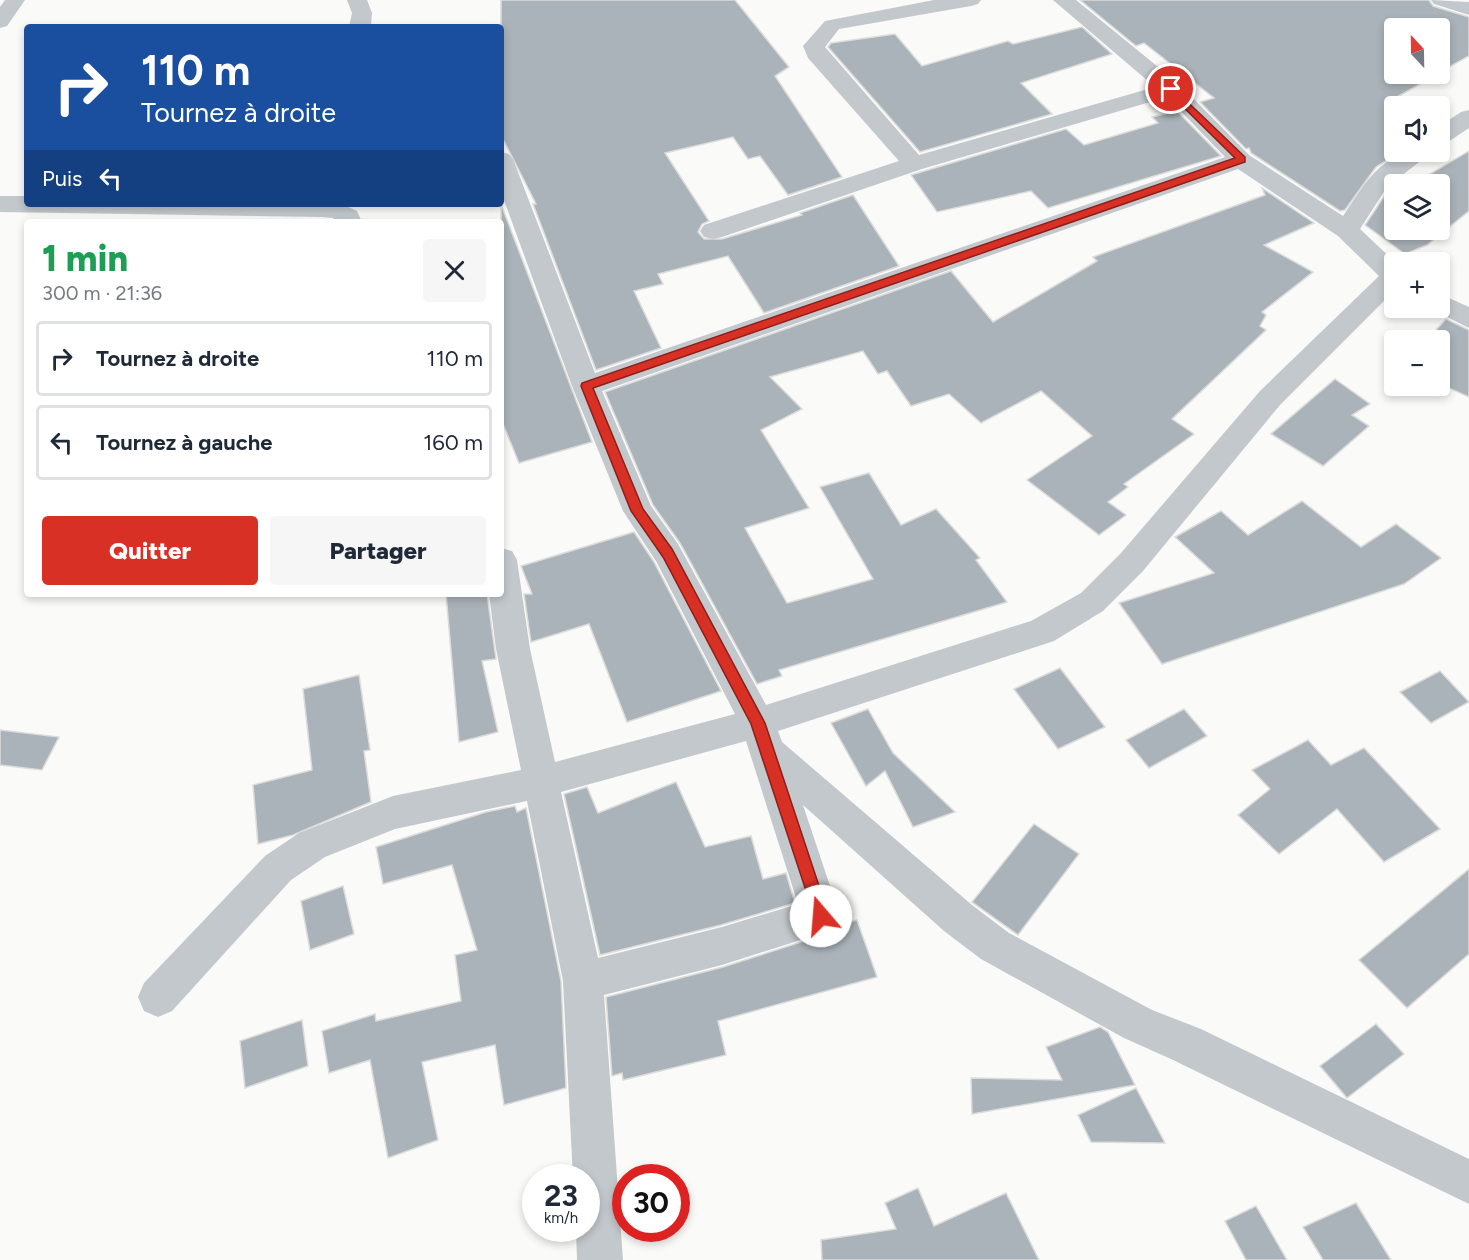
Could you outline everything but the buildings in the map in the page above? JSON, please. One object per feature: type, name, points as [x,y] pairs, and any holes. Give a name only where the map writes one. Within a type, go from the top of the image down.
[{"type":"street","points":[[0,22],[15,0]]},
{"type":"street","points":[[357,0],[362,13],[360,24]]},
{"type":"street","points":[[914,164],[816,53],[814,46],[832,25],[842,22],[971,0]]},
{"type":"street","points":[[1063,0],[1171,89],[1241,159],[1347,230],[1384,266]]},
{"type":"street","points":[[1441,0],[1469,9]]},
{"type":"street","points":[[713,231],[914,164],[1171,89]]},
{"type":"street","points":[[1450,130],[1469,117]]},
{"type":"street","points":[[586,386],[1241,159]]},
{"type":"street","points":[[1347,230],[1378,182],[1404,162]]},
{"type":"street","points":[[504,167],[586,386],[638,511],[672,562],[764,738],[821,916],[722,946],[583,981]]},
{"type":"street","points":[[0,204],[24,204]]},
{"type":"street","points":[[306,207],[339,211],[348,216],[348,219]]},
{"type":"street","points":[[158,997],[278,868],[312,845],[393,813],[764,738],[1042,631],[1092,602],[1132,562],[1270,398],[1384,288]]},
{"type":"street","points":[[1450,309],[1469,319]]},
{"type":"street","points":[[504,582],[513,649],[583,981],[600,1260]]},
{"type":"street","points":[[764,738],[958,918],[995,946],[1105,1004],[1137,1024],[1186,1044],[1469,1182]]},
{"type":"route","points":[[821,916],[758,723],[692,597],[667,553],[638,511],[586,386],[952,257],[1241,159],[1171,89]]}]
